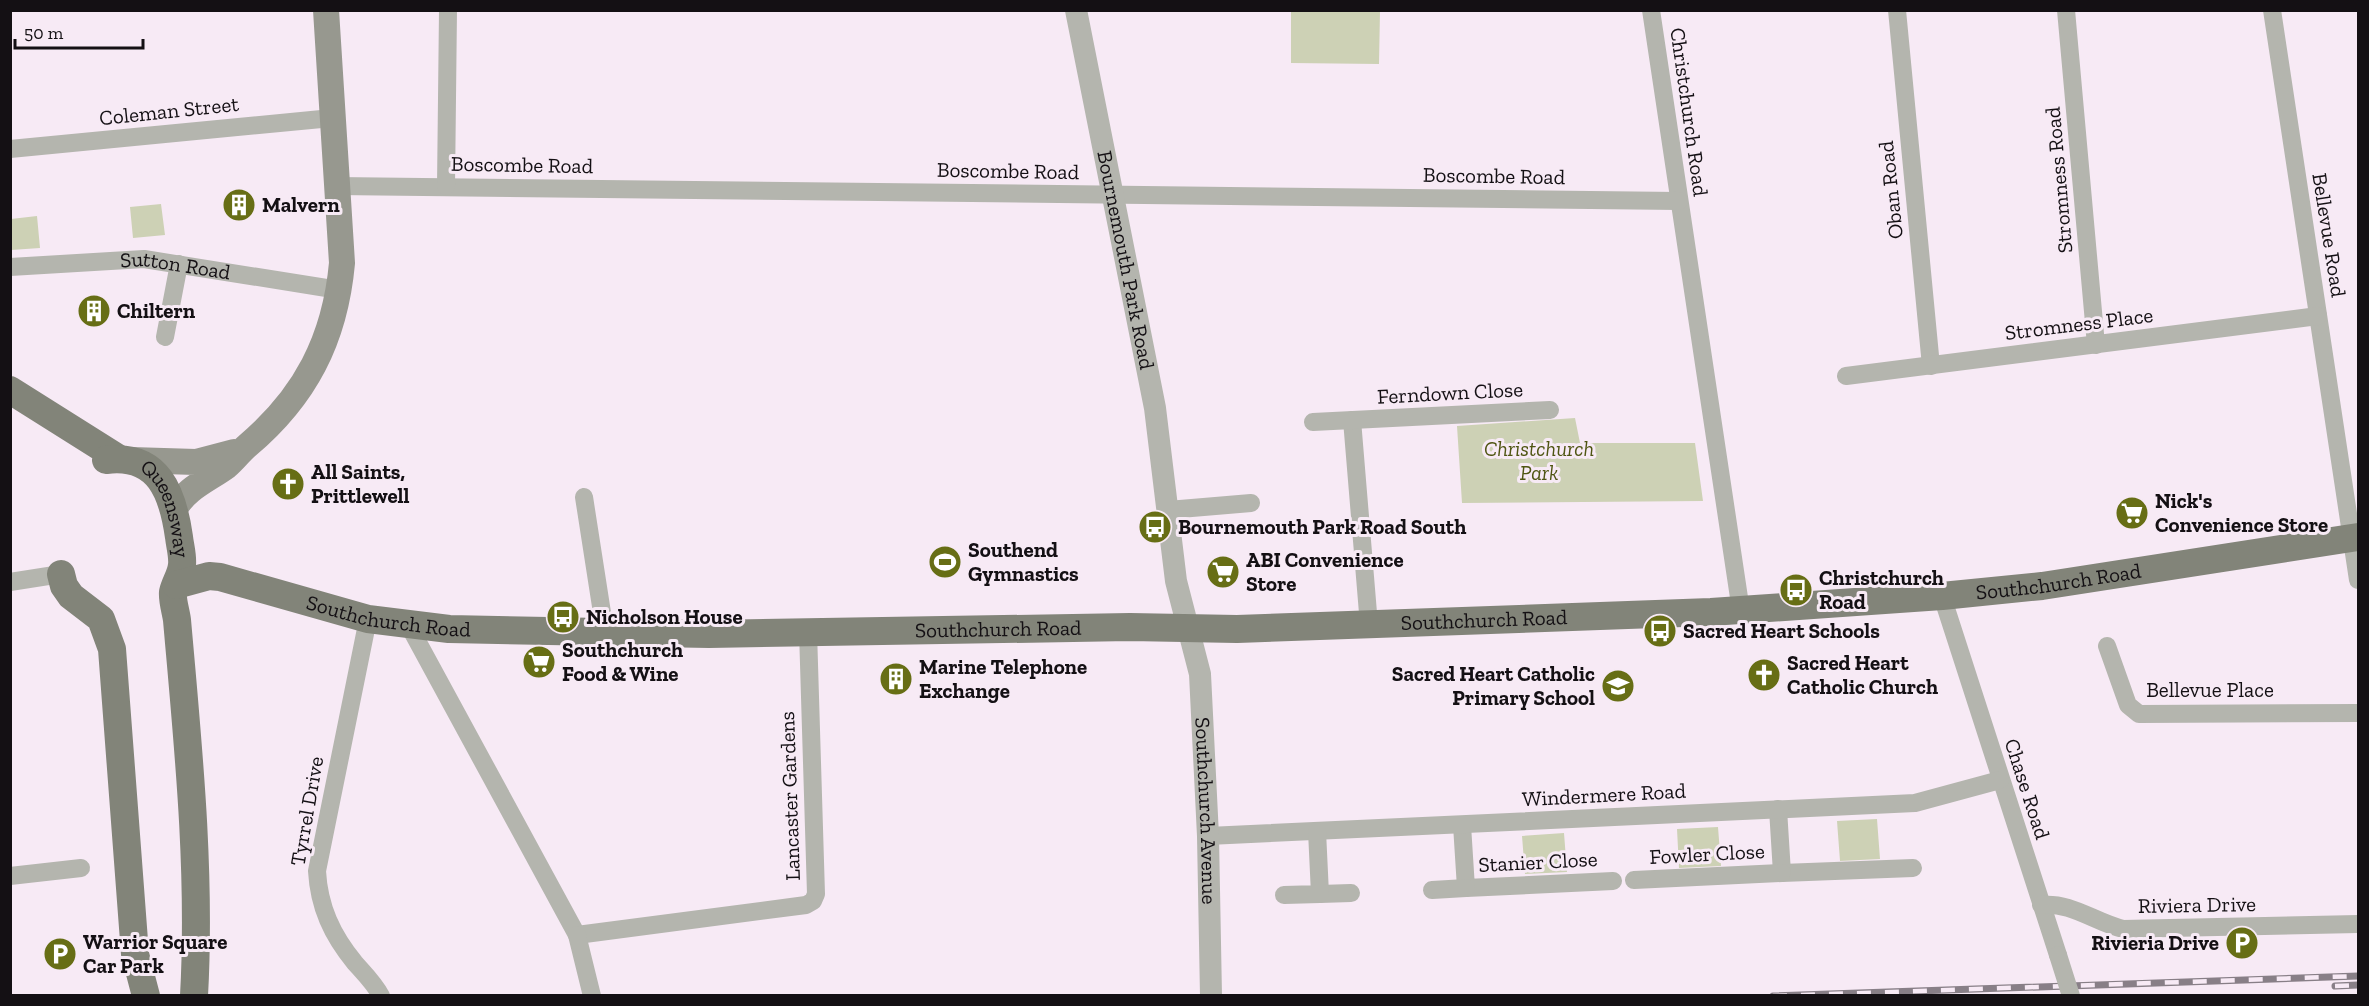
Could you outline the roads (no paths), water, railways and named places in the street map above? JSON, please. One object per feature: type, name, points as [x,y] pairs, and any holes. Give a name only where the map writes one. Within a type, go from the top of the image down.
[{"type":"main road","points":[[174,510],[180,499],[228,465],[244,448],[266,431],[283,412],[316,360],[329,328],[339,290],[342,263],[326,10]]},
{"type":"main road","name":"Queensway","points":[[10,390],[117,459],[150,469],[170,493],[182,564],[175,589],[193,813],[197,904],[194,996]]},
{"type":"main road","points":[[117,459],[162,463],[196,462],[244,448]]},
{"type":"main road","name":"Southchurch Road","points":[[175,589],[209,576],[220,577],[368,619],[449,629],[708,634],[808,631],[1237,629],[1741,611],[1942,596],[2042,586],[2356,538]]},
{"type":"main road","points":[[61,574],[64,586],[71,596],[101,619],[112,649],[135,954],[146,996]]},
{"type":"street","points":[[446,186],[448,10]]},
{"type":"street","name":"Bournemouth Park Road","points":[[1076,10],[1155,408],[1176,581],[1188,628]]},
{"type":"street","name":"Christchurch Road","points":[[1651,10],[1741,611]]},
{"type":"street","name":"Oban Road","points":[[1897,10],[1931,366]]},
{"type":"street","name":"Stromness Road","points":[[2066,10],[2096,345]]},
{"type":"street","name":"Bellevue Road","points":[[2272,10],[2318,316],[2356,538],[2358,580]]},
{"type":"street","name":"Coleman Street","points":[[10,149],[332,118]]},
{"type":"street","name":"Boscombe Road","points":[[336,186],[1679,201]]},
{"type":"street","name":"Sutton Road","points":[[10,267],[144,259],[339,290]]},
{"type":"street","points":[[165,337],[179,264]]},
{"type":"street","name":"Stromness Place","points":[[1846,376],[2318,316]]},
{"type":"street","name":"Ferndown Close","points":[[1313,422],[1550,410]]},
{"type":"street","name":"Ferndown Close","points":[[1352,420],[1369,625]]},
{"type":"street","points":[[584,497],[605,633]]},
{"type":"street","points":[[1168,510],[1251,503]]},
{"type":"street","points":[[10,582],[61,574]]},
{"type":"street","name":"Chase Road","points":[[1942,596],[2071,996]]},
{"type":"street","name":"Tyrrel Drive","points":[[368,619],[317,871],[318,888],[331,930],[381,996]]},
{"type":"street","points":[[408,624],[577,935],[592,996]]},
{"type":"street","name":"Southchurch Avenue","points":[[1188,628],[1200,674],[1208,836],[1211,996]]},
{"type":"street","name":"Lancaster Gardens","points":[[577,935],[806,904],[813,901],[816,894],[808,631]]},
{"type":"street","name":"Bellevue Place","points":[[2107,646],[2128,705],[2139,714],[2358,713]]},
{"type":"street","name":"Windermere Road","points":[[1208,836],[1915,803],[2000,780]]},
{"type":"street","name":"Fowler Close","points":[[1778,809],[1782,873]]},
{"type":"street","name":"Stanier Close","points":[[1462,825],[1466,888]]},
{"type":"street","points":[[1317,831],[1320,894]]},
{"type":"street","points":[[10,876],[81,868]]},
{"type":"street","name":"Fowler Close","points":[[1634,880],[1913,868]]},
{"type":"street","name":"Stanier Close","points":[[1432,890],[1613,881]]},
{"type":"street","points":[[1284,895],[1352,893]]},
{"type":"street","name":"Riviera Drive","points":[[2041,905],[2065,906],[2110,926],[2123,929],[2358,924]]},
{"type":"railway","points":[[1773,996],[2358,976]]},
{"type":"railway","points":[[2335,986],[2358,985]]},
{"type":"place","name":"Malvern","points":[[239,205]]},
{"type":"place","name":"Chiltern","points":[[94,311]]},
{"type":"place","name":"All Saints, Prittlewell","points":[[288,484]]},
{"type":"place","name":"Nick's Convenience Store","points":[[2132,513]]},
{"type":"place","name":"Bournemouth Park Road South","points":[[1155,527]]},
{"type":"place","name":"Southend Gymnastics","points":[[945,562]]},
{"type":"place","name":"ABI Convenience Store","points":[[1223,572]]},
{"type":"place","name":"Christchurch Road","points":[[1796,590]]},
{"type":"place","name":"Nicholson House","points":[[563,617]]},
{"type":"place","name":"Sacred Heart Schools","points":[[1660,631]]},
{"type":"place","name":"Southchurch Food & Wine","points":[[539,662]]},
{"type":"place","name":"Sacred Heart Catholic Church","points":[[1764,675]]},
{"type":"place","name":"Marine Telephone Exchange","points":[[896,679]]},
{"type":"place","name":"Sacred Heart Catholic Primary School","points":[[1618,686]]},
{"type":"place","name":"Rivieria Drive","points":[[2242,943]]},
{"type":"place","name":"Warrior Square Car Park","points":[[60,954]]},
{"type":"park label","name":"Christchurch Park","points":[[1539,461]]}]
